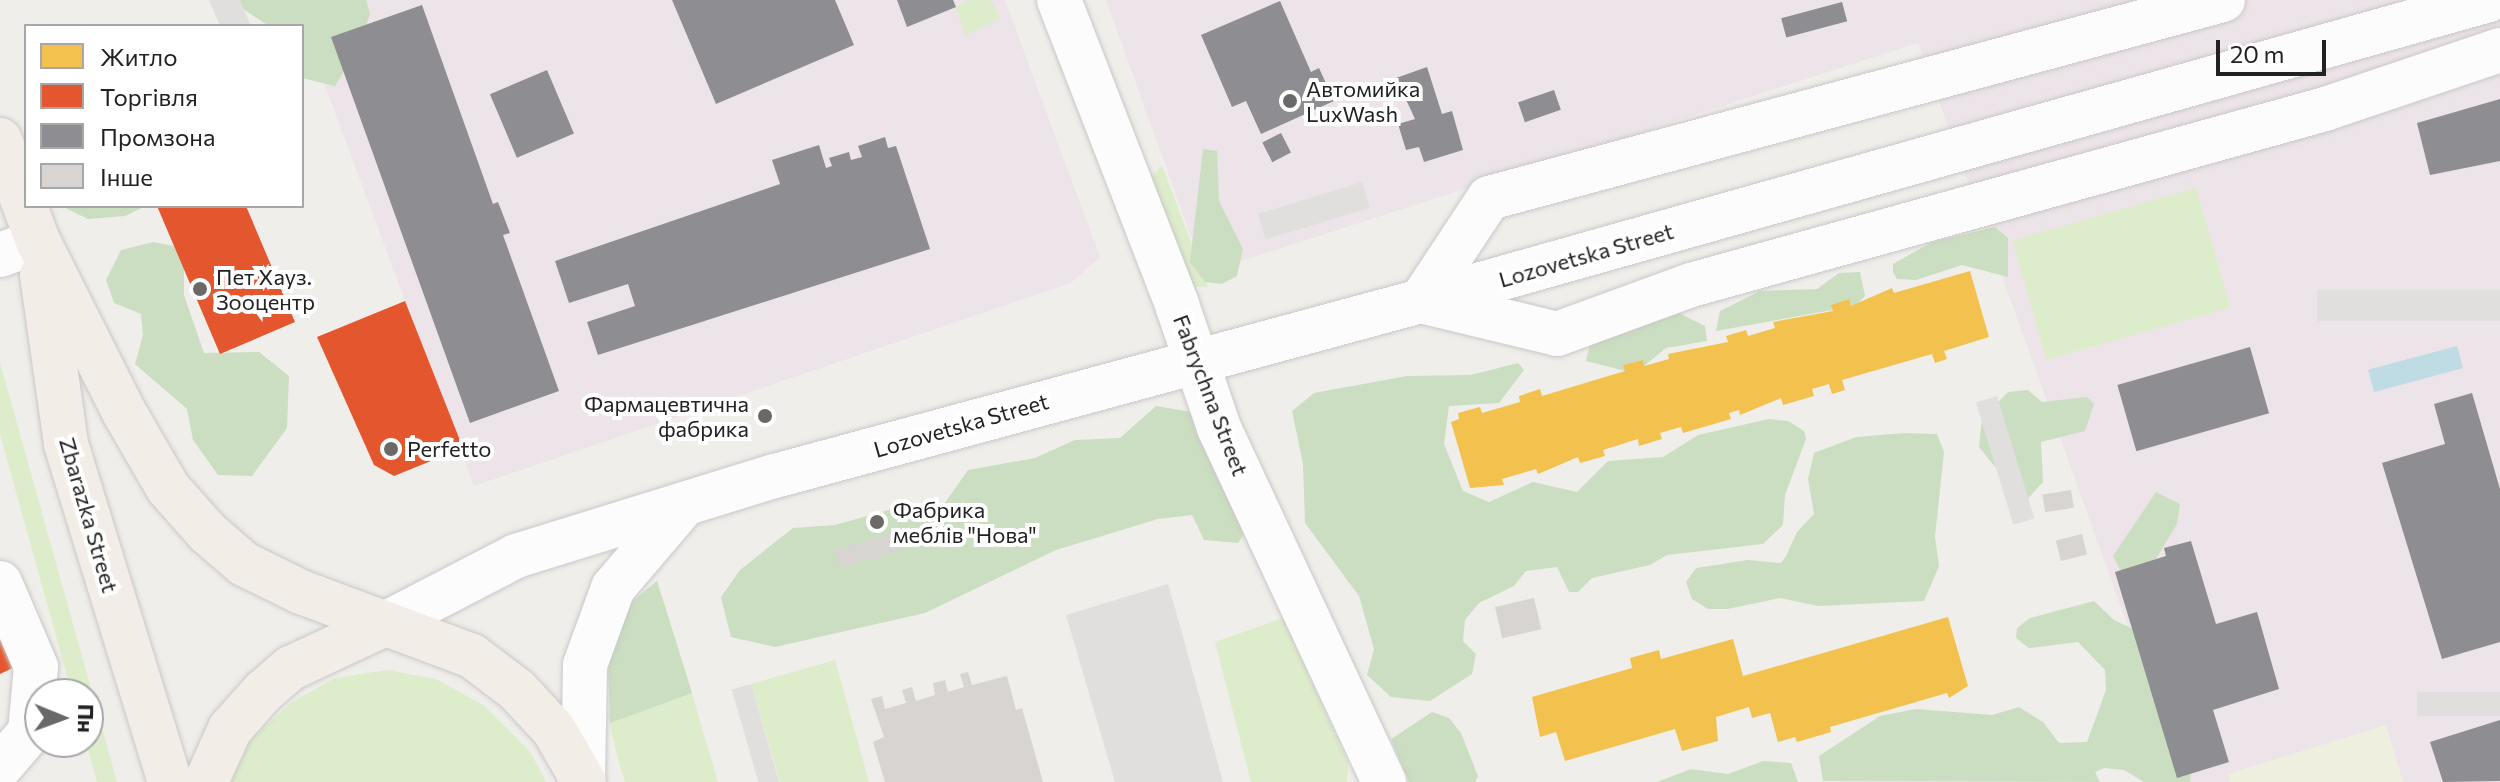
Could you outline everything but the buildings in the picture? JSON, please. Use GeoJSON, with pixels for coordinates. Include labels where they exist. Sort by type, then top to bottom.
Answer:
{"type":"FeatureCollection","features":[{"type":"Feature","properties":{"kind":"main road","name":"Zbarazka Street"},"geometry":{"type":"LineString","coordinates":[[0,140],[19,248],[66,444],[170,782]]}},
{"type":"Feature","properties":{"kind":"main road","name":"Zbarazka Street"},"geometry":{"type":"LineString","coordinates":[[19,248],[155,466],[207,532],[244,564],[381,626],[472,656],[517,690],[554,730],[584,781]]}},
{"type":"Feature","properties":{"kind":"main road"},"geometry":{"type":"LineString","coordinates":[[206,782],[230,729],[263,692],[291,668],[381,626]]}},
{"type":"Feature","properties":{"kind":"street","name":"Fabrychna Street"},"geometry":{"type":"LineString","coordinates":[[1059,0],[1219,428],[1384,782]]}},
{"type":"Feature","properties":{"kind":"street"},"geometry":{"type":"LineString","coordinates":[[2223,0],[1489,198],[1421,301],[1557,334],[1691,285],[2325,109],[2500,50]]}},
{"type":"Feature","properties":{"kind":"street","name":"Lozovetska Street"},"geometry":{"type":"LineString","coordinates":[[381,626],[454,584],[516,556],[775,476],[1421,301],[2489,0]]}},
{"type":"Feature","properties":{"kind":"street"},"geometry":{"type":"LineString","coordinates":[[584,781],[585,665],[613,588],[682,507]]}},
{"type":"Feature","properties":{"kind":"street"},"geometry":{"type":"LineString","coordinates":[[0,583],[36,667],[30,732],[0,767]]}},
{"type":"Feature","properties":{"kind":"shaded area"},"geometry":{"type":"Polygon","coordinates":[[[209,0],[240,0],[250,24],[219,24],[209,0]]]}},
{"type":"Feature","properties":{"kind":"shaded area"},"geometry":{"type":"Polygon","coordinates":[[[293,0],[1005,0],[1100,257],[1071,283],[474,486],[293,0]]]}},
{"type":"Feature","properties":{"kind":"shaded area"},"geometry":{"type":"Polygon","coordinates":[[[1106,0],[2500,0],[2500,782],[2184,782],[1918,43],[1204,273],[1106,0]]]}},
{"type":"Feature","properties":{"kind":"shaded area"},"geometry":{"type":"Polygon","coordinates":[[[1362,182],[1370,208],[1266,240],[1258,214],[1362,182]]]}},
{"type":"Feature","properties":{"kind":"shaded area"},"geometry":{"type":"Polygon","coordinates":[[[2317,290],[2500,290],[2500,321],[2317,321],[2317,290]]]}},
{"type":"Feature","properties":{"kind":"shaded area"},"geometry":{"type":"Polygon","coordinates":[[[1997,396],[2034,518],[2013,525],[1976,402],[1997,396]]]}},
{"type":"Feature","properties":{"kind":"shaded area"},"geometry":{"type":"Polygon","coordinates":[[[1168,584],[1223,782],[1115,782],[1066,615],[1168,584]]]}},
{"type":"Feature","properties":{"kind":"shaded area"},"geometry":{"type":"Polygon","coordinates":[[[751,684],[779,782],[758,782],[732,690],[751,684]]]}},
{"type":"Feature","properties":{"kind":"shaded area"},"geometry":{"type":"Polygon","coordinates":[[[2417,692],[2500,692],[2500,716],[2417,716],[2417,692]]]}},
{"type":"Feature","properties":{"kind":"green space"},"geometry":{"type":"Polygon","coordinates":[[[229,0],[366,0],[370,14],[360,44],[335,86],[304,78],[304,24],[266,24],[229,0]]]}},
{"type":"Feature","properties":{"kind":"green space"},"geometry":{"type":"Polygon","coordinates":[[[968,0],[991,0],[1000,19],[965,35],[956,7],[968,0]]]}},
{"type":"Feature","properties":{"kind":"green space"},"geometry":{"type":"Polygon","coordinates":[[[1203,149],[1217,151],[1219,201],[1243,249],[1237,276],[1222,284],[1205,282],[1190,262],[1203,149]]]}},
{"type":"Feature","properties":{"kind":"green space"},"geometry":{"type":"Polygon","coordinates":[[[1162,165],[1208,287],[1187,287],[1152,194],[1152,177],[1162,165]]]}},
{"type":"Feature","properties":{"kind":"green space"},"geometry":{"type":"Polygon","coordinates":[[[2196,188],[2230,307],[2047,360],[2012,241],[2196,188]]]}},
{"type":"Feature","properties":{"kind":"green space"},"geometry":{"type":"Polygon","coordinates":[[[65,208],[142,208],[125,216],[88,219],[65,208]]]}},
{"type":"Feature","properties":{"kind":"green space"},"geometry":{"type":"Polygon","coordinates":[[[1995,227],[2008,238],[2008,277],[1962,265],[1916,280],[1897,279],[1893,272],[1893,264],[1932,242],[1995,227]]]}},
{"type":"Feature","properties":{"kind":"green space"},"geometry":{"type":"Polygon","coordinates":[[[153,242],[184,248],[184,295],[204,353],[259,352],[289,376],[287,428],[252,476],[218,475],[193,440],[187,409],[135,364],[143,335],[141,314],[114,303],[106,280],[121,250],[153,242]]]}},
{"type":"Feature","properties":{"kind":"green space"},"geometry":{"type":"Polygon","coordinates":[[[1860,272],[1865,296],[1855,306],[1716,331],[1720,311],[1760,291],[1817,289],[1839,273],[1860,272]]]}},
{"type":"Feature","properties":{"kind":"green space"},"geometry":{"type":"Polygon","coordinates":[[[1677,312],[1705,326],[1707,341],[1666,348],[1644,366],[1625,371],[1586,361],[1592,335],[1677,312]]]}},
{"type":"Feature","properties":{"kind":"green space"},"geometry":{"type":"Polygon","coordinates":[[[0,362],[88,678],[68,678],[0,434],[0,362]]]}},
{"type":"Feature","properties":{"kind":"green space"},"geometry":{"type":"Polygon","coordinates":[[[1518,363],[1524,370],[1499,403],[1449,406],[1444,444],[1463,491],[1489,502],[1533,482],[1577,492],[1608,461],[1663,457],[1698,435],[1769,419],[1788,421],[1804,431],[1806,439],[1785,495],[1783,525],[1763,544],[1667,555],[1650,565],[1592,578],[1578,592],[1569,592],[1557,567],[1526,571],[1514,586],[1479,603],[1465,620],[1463,641],[1476,654],[1472,674],[1430,701],[1391,697],[1367,675],[1374,649],[1359,596],[1305,523],[1303,464],[1292,411],[1314,393],[1407,376],[1471,375],[1518,363]]]}},
{"type":"Feature","properties":{"kind":"green space"},"geometry":{"type":"Polygon","coordinates":[[[2028,390],[2042,402],[2087,397],[2094,404],[2085,431],[2041,442],[2043,482],[2024,503],[1979,447],[1982,419],[2008,392],[2028,390]]]}},
{"type":"Feature","properties":{"kind":"green space"},"geometry":{"type":"Polygon","coordinates":[[[1156,406],[1197,413],[1256,516],[1238,543],[1204,540],[1192,515],[1158,519],[1056,550],[925,613],[775,647],[731,637],[721,597],[740,570],[793,528],[835,525],[899,507],[942,507],[968,470],[1035,458],[1075,440],[1120,438],[1156,406]]]}},
{"type":"Feature","properties":{"kind":"green space"},"geometry":{"type":"Polygon","coordinates":[[[1937,434],[1944,452],[1935,537],[1939,566],[1924,601],[1818,606],[1780,598],[1728,609],[1708,609],[1692,599],[1686,582],[1696,568],[1748,560],[1781,563],[1797,532],[1814,514],[1808,479],[1814,453],[1856,437],[1937,434]]]}},
{"type":"Feature","properties":{"kind":"green space"},"geometry":{"type":"Polygon","coordinates":[[[2156,492],[2180,504],[2177,524],[2151,567],[2124,577],[2113,556],[2156,492]]]}},
{"type":"Feature","properties":{"kind":"green space"},"geometry":{"type":"Polygon","coordinates":[[[657,581],[718,782],[625,782],[618,760],[608,715],[657,581]]]}},
{"type":"Feature","properties":{"kind":"green space"},"geometry":{"type":"Polygon","coordinates":[[[657,581],[692,693],[610,723],[608,657],[618,613],[657,581]]]}},
{"type":"Feature","properties":{"kind":"green space"},"geometry":{"type":"Polygon","coordinates":[[[2094,601],[2114,620],[2148,636],[2192,764],[2190,782],[2144,782],[2124,770],[2104,768],[2095,772],[2100,782],[1823,781],[1819,756],[1880,716],[1916,709],[1992,715],[2019,707],[2043,722],[2059,743],[2087,742],[2106,690],[2105,670],[2078,642],[2029,648],[2016,638],[2017,628],[2030,618],[2094,601]]]}},
{"type":"Feature","properties":{"kind":"green space"},"geometry":{"type":"Polygon","coordinates":[[[1283,618],[1348,762],[1347,782],[1251,782],[1215,642],[1283,618]]]}},
{"type":"Feature","properties":{"kind":"green space"},"geometry":{"type":"Polygon","coordinates":[[[835,660],[869,782],[780,782],[751,684],[835,660]]]}},
{"type":"Feature","properties":{"kind":"green space"},"geometry":{"type":"Polygon","coordinates":[[[387,670],[436,679],[485,706],[531,753],[546,782],[228,782],[249,741],[292,702],[335,678],[387,670]]]}},
{"type":"Feature","properties":{"kind":"green space"},"geometry":{"type":"Polygon","coordinates":[[[1432,712],[1449,718],[1461,733],[1478,776],[1475,782],[1409,782],[1391,739],[1432,712]]]}},
{"type":"Feature","properties":{"kind":"green space"},"geometry":{"type":"Polygon","coordinates":[[[2386,725],[2403,782],[2230,782],[2228,774],[2386,725]]]}},
{"type":"Feature","properties":{"kind":"green space"},"geometry":{"type":"Polygon","coordinates":[[[104,735],[117,782],[97,782],[90,758],[104,758],[104,735]]]}},
{"type":"Feature","properties":{"kind":"green space"},"geometry":{"type":"Polygon","coordinates":[[[1763,761],[1791,763],[1798,782],[1657,782],[1691,769],[1728,774],[1763,761]]]}},
{"type":"Feature","properties":{"kind":"water"},"geometry":{"type":"Polygon","coordinates":[[[2457,346],[2463,368],[2374,392],[2368,370],[2457,346]]]}},
{"type":"Feature","properties":{"kind":"place","name":"Автомийка LuxWash"},"geometry":{"type":"Point","coordinates":[1290,101]}},
{"type":"Feature","properties":{"kind":"place","name":"Пет Хауз. Зооцентр"},"geometry":{"type":"Point","coordinates":[200,289]}},
{"type":"Feature","properties":{"kind":"place","name":"Фармацевтична фабрика"},"geometry":{"type":"Point","coordinates":[765,416]}},
{"type":"Feature","properties":{"kind":"place","name":"Perfetto"},"geometry":{"type":"Point","coordinates":[391,449]}},
{"type":"Feature","properties":{"kind":"place","name":"Фабрика меблів \"Нова\""},"geometry":{"type":"Point","coordinates":[877,522]}}]}
